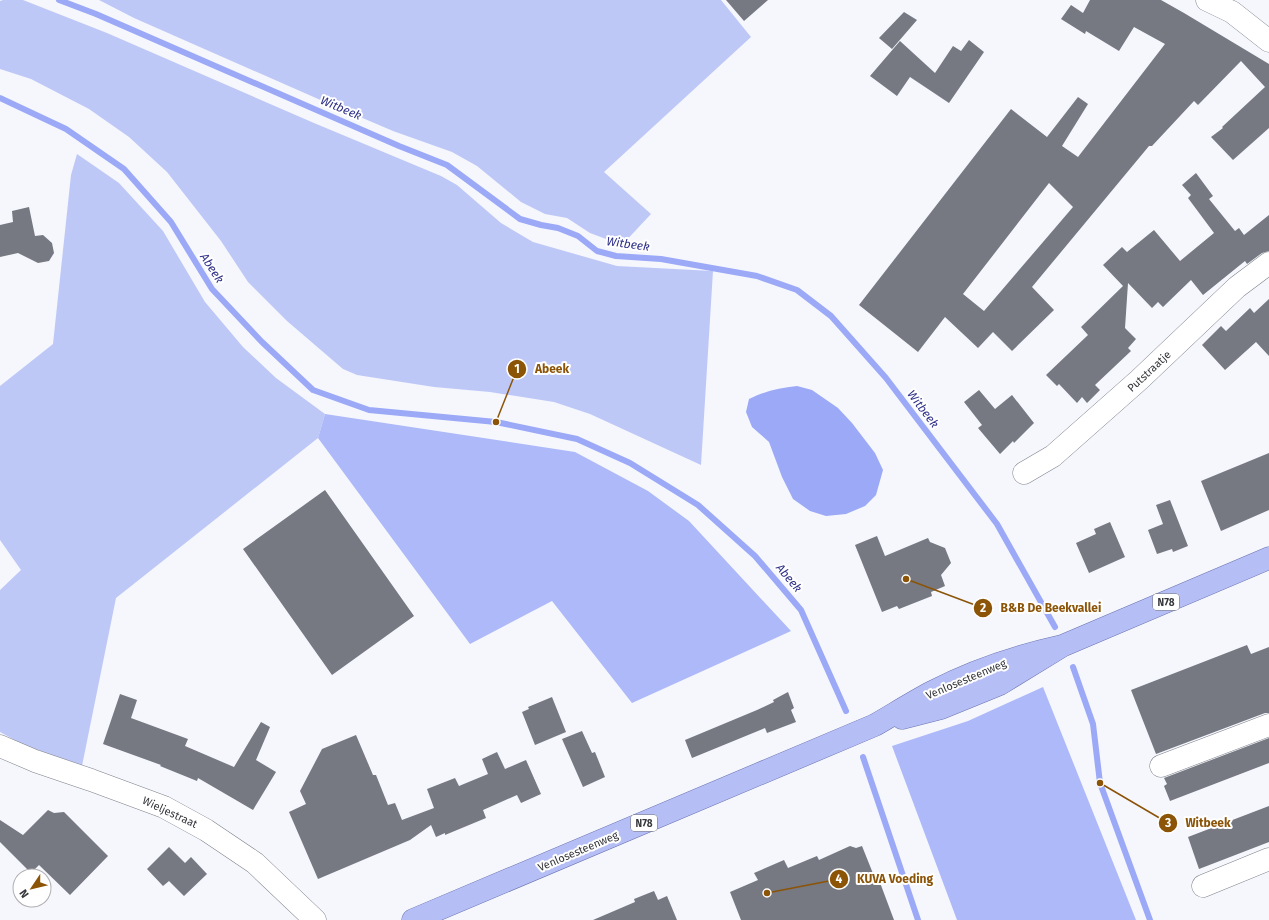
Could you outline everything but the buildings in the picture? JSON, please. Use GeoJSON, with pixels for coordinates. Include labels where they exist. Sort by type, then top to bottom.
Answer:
{"type":"FeatureCollection","features":[{"type":"Feature","properties":{"kind":"main road","name":"Venlosesteenweg"},"geometry":{"type":"LineString","coordinates":[[413,920],[875,725],[932,692],[990,666],[1062,646],[1269,558]]}},
{"type":"Feature","properties":{"kind":"street"},"geometry":{"type":"LineString","coordinates":[[1207,0],[1232,12],[1269,41]]}},
{"type":"Feature","properties":{"kind":"street","name":"Putstraatje"},"geometry":{"type":"LineString","coordinates":[[1024,472],[1053,456],[1139,380],[1238,287],[1269,263]]}},
{"type":"Feature","properties":{"kind":"street"},"geometry":{"type":"LineString","coordinates":[[1161,766],[1269,725]]}},
{"type":"Feature","properties":{"kind":"street","name":"Wieljestraat"},"geometry":{"type":"LineString","coordinates":[[0,746],[35,761],[164,807],[206,830],[255,863],[315,920]]}},
{"type":"Feature","properties":{"kind":"street"},"geometry":{"type":"LineString","coordinates":[[1203,886],[1269,859]]}},
{"type":"Feature","properties":{"kind":"shaded area"},"geometry":{"type":"Polygon","coordinates":[[[23,0],[107,33],[314,123],[441,176],[457,185],[501,223],[533,242],[617,266],[713,271],[701,465],[590,414],[554,402],[490,392],[434,387],[357,375],[343,369],[287,321],[248,282],[221,241],[167,172],[129,137],[89,109],[31,79],[0,69],[0,1],[23,0]]]}},
{"type":"Feature","properties":{"kind":"shaded area"},"geometry":{"type":"Polygon","coordinates":[[[99,0],[721,0],[751,37],[604,172],[651,214],[622,245],[590,233],[567,218],[545,214],[521,202],[477,166],[452,152],[393,131],[325,102],[134,18],[99,0]]]}},
{"type":"Feature","properties":{"kind":"shaded area"},"geometry":{"type":"Polygon","coordinates":[[[77,154],[119,183],[163,231],[205,302],[243,347],[276,378],[325,414],[318,438],[116,598],[82,766],[24,745],[0,732],[0,590],[21,570],[0,540],[0,386],[53,344],[71,175],[77,154]]]}},
{"type":"Feature","properties":{"kind":"shaded area"},"geometry":{"type":"Polygon","coordinates":[[[797,386],[812,390],[838,408],[852,423],[875,453],[883,470],[876,495],[865,506],[846,514],[826,516],[810,511],[793,499],[782,477],[769,442],[752,427],[746,412],[749,399],[772,390],[797,386]]]}},
{"type":"Feature","properties":{"kind":"shaded area"},"geometry":{"type":"Polygon","coordinates":[[[325,414],[575,452],[648,491],[689,521],[791,631],[632,703],[552,601],[470,644],[318,438],[325,414]]]}},
{"type":"Feature","properties":{"kind":"shaded area"},"geometry":{"type":"Polygon","coordinates":[[[1043,687],[1136,920],[957,920],[892,746],[968,721],[1043,687]]]}},
{"type":"Feature","properties":{"kind":"waterway","name":"Witbeek"},"geometry":{"type":"LineString","coordinates":[[59,0],[96,14],[399,146],[447,165],[520,219],[558,228],[578,236],[597,251],[616,256],[661,259],[757,276],[797,290],[831,316],[886,378],[997,524],[1055,627]]}},
{"type":"Feature","properties":{"kind":"waterway","name":"Abeek"},"geometry":{"type":"LineString","coordinates":[[0,98],[66,129],[124,169],[171,222],[212,289],[262,342],[313,390],[369,410],[496,422],[577,439],[630,463],[698,505],[755,556],[801,610],[846,711]]}},
{"type":"Feature","properties":{"kind":"waterway","name":"Witbeek"},"geometry":{"type":"LineString","coordinates":[[1073,667],[1093,724],[1100,783],[1150,920]]}},
{"type":"Feature","properties":{"kind":"waterway","name":"Abeek"},"geometry":{"type":"LineString","coordinates":[[863,757],[918,920]]}},
{"type":"Feature","properties":{"kind":"place","name":"Abeek"},"geometry":{"type":"Point","coordinates":[496,422]}},
{"type":"Feature","properties":{"kind":"place","name":"B&B De Beekvallei"},"geometry":{"type":"Point","coordinates":[906,579]}},
{"type":"Feature","properties":{"kind":"place","name":"Witbeek"},"geometry":{"type":"Point","coordinates":[1100,783]}},
{"type":"Feature","properties":{"kind":"place","name":"KUVA Voeding"},"geometry":{"type":"Point","coordinates":[767,893]}}]}
